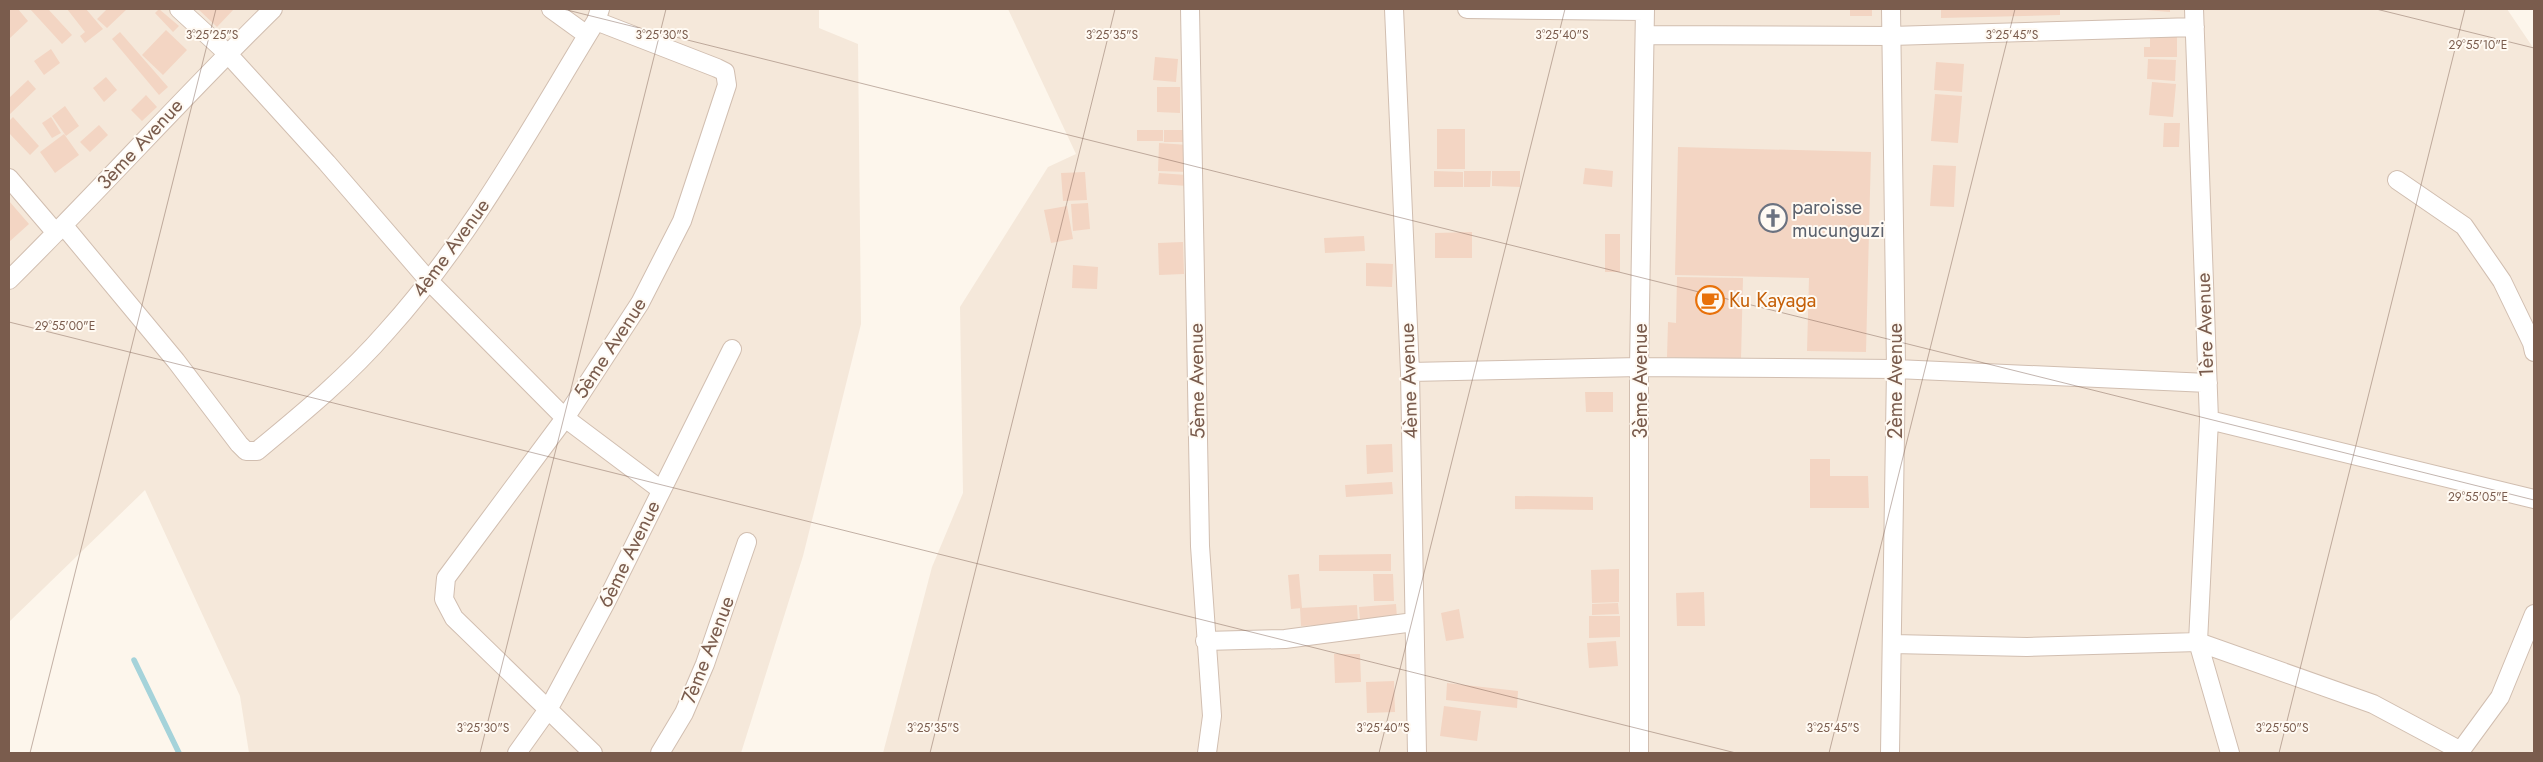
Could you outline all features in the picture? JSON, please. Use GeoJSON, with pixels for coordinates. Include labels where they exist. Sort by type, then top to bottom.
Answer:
{"type":"FeatureCollection","features":[{"type":"Feature","properties":{"kind":"street"},"geometry":{"type":"LineString","coordinates":[[179,9],[227,53],[327,162],[429,281],[565,418],[661,490]]}},
{"type":"Feature","properties":{"kind":"street","name":"3ème Avenue"},"geometry":{"type":"LineString","coordinates":[[9,280],[60,230],[227,53],[273,9]]}},
{"type":"Feature","properties":{"kind":"street"},"geometry":{"type":"LineString","coordinates":[[551,9],[594,21]]}},
{"type":"Feature","properties":{"kind":"street","name":"5ème Avenue"},"geometry":{"type":"LineString","coordinates":[[1190,9],[1200,536],[1205,641],[1212,716],[1207,753]]}},
{"type":"Feature","properties":{"kind":"street","name":"4ème Avenue"},"geometry":{"type":"LineString","coordinates":[[1394,9],[1410,372],[1417,753]]}},
{"type":"Feature","properties":{"kind":"street"},"geometry":{"type":"LineString","coordinates":[[1467,9],[1645,10]]}},
{"type":"Feature","properties":{"kind":"street","name":"2ème Avenue"},"geometry":{"type":"LineString","coordinates":[[1890,753],[1896,369],[1891,9]]}},
{"type":"Feature","properties":{"kind":"street","name":"1ère Avenue"},"geometry":{"type":"LineString","coordinates":[[2194,9],[2209,420],[2198,642],[2230,753]]}},
{"type":"Feature","properties":{"kind":"street","name":"3ème Avenue"},"geometry":{"type":"LineString","coordinates":[[1639,753],[1639,367],[1645,10]]}},
{"type":"Feature","properties":{"kind":"street","name":"5ème Avenue"},"geometry":{"type":"LineString","coordinates":[[549,708],[454,618],[444,599],[446,578],[565,418],[640,303],[682,221],[728,85],[724,72],[594,21]]}},
{"type":"Feature","properties":{"kind":"street","name":"4ème Avenue"},"geometry":{"type":"LineString","coordinates":[[60,230],[176,361],[239,444],[246,451],[257,451],[326,394],[387,331],[429,281],[488,198],[594,21]]}},
{"type":"Feature","properties":{"kind":"street"},"geometry":{"type":"LineString","coordinates":[[1645,35],[1891,36],[2195,27]]}},
{"type":"Feature","properties":{"kind":"street"},"geometry":{"type":"LineString","coordinates":[[9,178],[60,230]]}},
{"type":"Feature","properties":{"kind":"street"},"geometry":{"type":"LineString","coordinates":[[2397,180],[2464,226],[2502,281],[2532,343],[2534,352]]}},
{"type":"Feature","properties":{"kind":"street","name":"6ème Avenue"},"geometry":{"type":"LineString","coordinates":[[516,753],[549,708],[606,602],[732,349]]}},
{"type":"Feature","properties":{"kind":"street"},"geometry":{"type":"LineString","coordinates":[[1410,372],[1639,367],[1896,369],[2208,383]]}},
{"type":"Feature","properties":{"kind":"street"},"geometry":{"type":"LineString","coordinates":[[2209,420],[2534,499]]}},
{"type":"Feature","properties":{"kind":"street","name":"7ème Avenue"},"geometry":{"type":"LineString","coordinates":[[660,753],[684,713],[705,664],[746,542]]}},
{"type":"Feature","properties":{"kind":"street"},"geometry":{"type":"LineString","coordinates":[[1893,644],[2027,647],[2198,642],[2373,704],[2460,752],[2500,697],[2534,614]]}},
{"type":"Feature","properties":{"kind":"street"},"geometry":{"type":"LineString","coordinates":[[1205,641],[1285,639],[1414,622]]}},
{"type":"Feature","properties":{"kind":"street"},"geometry":{"type":"LineString","coordinates":[[549,708],[593,753]]}},
{"type":"Feature","properties":{"kind":"shaded area"},"geometry":{"type":"Polygon","coordinates":[[[9,9],[819,9],[819,28],[858,44],[861,324],[803,556],[741,753],[249,753],[240,696],[145,490],[9,622],[9,9]]]}},
{"type":"Feature","properties":{"kind":"shaded area"},"geometry":{"type":"Polygon","coordinates":[[[1008,9],[2507,9],[2534,49],[2534,753],[883,753],[932,567],[963,493],[960,307],[1048,167],[1076,154],[1008,9]]]}},
{"type":"Feature","properties":{"kind":"building"},"geometry":{"type":"Polygon","coordinates":[[[9,9],[18,9],[28,21],[9,39],[9,9]]]}},
{"type":"Feature","properties":{"kind":"building"},"geometry":{"type":"Polygon","coordinates":[[[30,9],[48,9],[72,35],[62,44],[30,9]]]}},
{"type":"Feature","properties":{"kind":"building"},"geometry":{"type":"Polygon","coordinates":[[[67,9],[86,9],[103,29],[85,43],[80,36],[85,32],[67,9]]]}},
{"type":"Feature","properties":{"kind":"building"},"geometry":{"type":"Polygon","coordinates":[[[107,9],[127,9],[107,28],[97,19],[107,9]]]}},
{"type":"Feature","properties":{"kind":"building"},"geometry":{"type":"Polygon","coordinates":[[[159,9],[179,26],[173,32],[155,13],[159,9]]]}},
{"type":"Feature","properties":{"kind":"building"},"geometry":{"type":"Polygon","coordinates":[[[198,9],[234,9],[217,27],[198,9]]]}},
{"type":"Feature","properties":{"kind":"building"},"geometry":{"type":"Polygon","coordinates":[[[1850,9],[1872,9],[1872,16],[1850,16],[1850,9]]]}},
{"type":"Feature","properties":{"kind":"building"},"geometry":{"type":"Polygon","coordinates":[[[1941,9],[2060,9],[2060,15],[1941,18],[1941,9]]]}},
{"type":"Feature","properties":{"kind":"building"},"geometry":{"type":"Polygon","coordinates":[[[2170,9],[2170,12],[2146,10],[2170,9]]]}},
{"type":"Feature","properties":{"kind":"building"},"geometry":{"type":"Polygon","coordinates":[[[166,30],[187,50],[163,75],[142,55],[166,30]]]}},
{"type":"Feature","properties":{"kind":"building"},"geometry":{"type":"Polygon","coordinates":[[[120,32],[168,87],[159,95],[112,39],[120,32]]]}},
{"type":"Feature","properties":{"kind":"building"},"geometry":{"type":"Polygon","coordinates":[[[2150,35],[2177,36],[2177,57],[2144,57],[2144,47],[2150,47],[2150,35]]]}},
{"type":"Feature","properties":{"kind":"building"},"geometry":{"type":"Polygon","coordinates":[[[51,49],[60,63],[44,75],[34,61],[51,49]]]}},
{"type":"Feature","properties":{"kind":"building"},"geometry":{"type":"Polygon","coordinates":[[[1155,57],[1178,59],[1176,82],[1153,80],[1155,57]]]}},
{"type":"Feature","properties":{"kind":"building"},"geometry":{"type":"Polygon","coordinates":[[[2148,59],[2176,60],[2175,81],[2147,79],[2148,59]]]}},
{"type":"Feature","properties":{"kind":"building"},"geometry":{"type":"Polygon","coordinates":[[[1936,62],[1964,64],[1962,92],[1934,90],[1936,62]]]}},
{"type":"Feature","properties":{"kind":"building"},"geometry":{"type":"Polygon","coordinates":[[[106,77],[117,90],[104,102],[93,88],[106,77]]]}},
{"type":"Feature","properties":{"kind":"building"},"geometry":{"type":"Polygon","coordinates":[[[28,80],[36,89],[9,115],[9,98],[28,80]]]}},
{"type":"Feature","properties":{"kind":"building"},"geometry":{"type":"Polygon","coordinates":[[[2152,82],[2176,84],[2173,117],[2149,115],[2152,82]]]}},
{"type":"Feature","properties":{"kind":"building"},"geometry":{"type":"Polygon","coordinates":[[[1157,87],[1180,87],[1180,113],[1157,112],[1157,87]]]}},
{"type":"Feature","properties":{"kind":"building"},"geometry":{"type":"Polygon","coordinates":[[[1935,94],[1962,96],[1958,143],[1931,141],[1935,94]]]}},
{"type":"Feature","properties":{"kind":"building"},"geometry":{"type":"Polygon","coordinates":[[[146,95],[157,107],[142,121],[131,110],[146,95]]]}},
{"type":"Feature","properties":{"kind":"building"},"geometry":{"type":"Polygon","coordinates":[[[65,106],[79,126],[66,136],[52,116],[65,106]]]}},
{"type":"Feature","properties":{"kind":"building"},"geometry":{"type":"Polygon","coordinates":[[[13,117],[39,146],[30,155],[9,133],[9,121],[13,117]]]}},
{"type":"Feature","properties":{"kind":"building"},"geometry":{"type":"Polygon","coordinates":[[[51,117],[61,133],[52,138],[42,123],[51,117]]]}},
{"type":"Feature","properties":{"kind":"building"},"geometry":{"type":"Polygon","coordinates":[[[2164,123],[2180,123],[2179,147],[2163,147],[2164,123]]]}},
{"type":"Feature","properties":{"kind":"building"},"geometry":{"type":"Polygon","coordinates":[[[99,125],[108,135],[90,152],[80,142],[99,125]]]}},
{"type":"Feature","properties":{"kind":"building"},"geometry":{"type":"Polygon","coordinates":[[[1437,129],[1465,129],[1465,169],[1437,169],[1437,129]]]}},
{"type":"Feature","properties":{"kind":"building"},"geometry":{"type":"Polygon","coordinates":[[[1137,130],[1163,130],[1163,141],[1137,141],[1137,130]]]}},
{"type":"Feature","properties":{"kind":"building"},"geometry":{"type":"Polygon","coordinates":[[[1164,130],[1190,130],[1190,142],[1164,142],[1164,130]]]}},
{"type":"Feature","properties":{"kind":"building"},"geometry":{"type":"Polygon","coordinates":[[[64,134],[79,155],[55,173],[40,152],[64,134]]]}},
{"type":"Feature","properties":{"kind":"building"},"geometry":{"type":"Polygon","coordinates":[[[1159,143],[1188,145],[1187,172],[1158,171],[1159,143]]]}},
{"type":"Feature","properties":{"kind":"building","name":"paroisse mucunguzi"},"geometry":{"type":"Polygon","coordinates":[[[1678,147],[1871,152],[1866,352],[1807,351],[1809,278],[1675,275],[1678,147]]]}},
{"type":"Feature","properties":{"kind":"building"},"geometry":{"type":"Polygon","coordinates":[[[1933,165],[1956,166],[1954,207],[1930,206],[1933,165]]]}},
{"type":"Feature","properties":{"kind":"building"},"geometry":{"type":"Polygon","coordinates":[[[1585,168],[1613,171],[1612,187],[1583,184],[1585,168]]]}},
{"type":"Feature","properties":{"kind":"building"},"geometry":{"type":"Polygon","coordinates":[[[1434,171],[1463,172],[1463,187],[1434,187],[1434,171]]]}},
{"type":"Feature","properties":{"kind":"building"},"geometry":{"type":"Polygon","coordinates":[[[1464,171],[1491,171],[1490,187],[1464,187],[1464,171]]]}},
{"type":"Feature","properties":{"kind":"building"},"geometry":{"type":"Polygon","coordinates":[[[1492,171],[1520,171],[1520,187],[1492,186],[1492,171]]]}},
{"type":"Feature","properties":{"kind":"building"},"geometry":{"type":"Polygon","coordinates":[[[1085,172],[1087,200],[1063,201],[1061,173],[1085,172]]]}},
{"type":"Feature","properties":{"kind":"building"},"geometry":{"type":"Polygon","coordinates":[[[1159,173],[1187,175],[1187,186],[1158,184],[1159,173]]]}},
{"type":"Feature","properties":{"kind":"building"},"geometry":{"type":"Polygon","coordinates":[[[9,201],[29,224],[9,242],[9,201]]]}},
{"type":"Feature","properties":{"kind":"building"},"geometry":{"type":"Polygon","coordinates":[[[1088,203],[1090,229],[1073,231],[1071,204],[1088,203]]]}},
{"type":"Feature","properties":{"kind":"building"},"geometry":{"type":"Polygon","coordinates":[[[1067,206],[1073,239],[1051,243],[1044,210],[1067,206]]]}},
{"type":"Feature","properties":{"kind":"building"},"geometry":{"type":"Polygon","coordinates":[[[1472,232],[1472,258],[1435,258],[1435,233],[1472,232]]]}},
{"type":"Feature","properties":{"kind":"building"},"geometry":{"type":"Polygon","coordinates":[[[1605,234],[1620,234],[1620,272],[1605,272],[1605,234]]]}},
{"type":"Feature","properties":{"kind":"building"},"geometry":{"type":"Polygon","coordinates":[[[1364,236],[1365,251],[1325,253],[1324,238],[1364,236]]]}},
{"type":"Feature","properties":{"kind":"building"},"geometry":{"type":"Polygon","coordinates":[[[1183,242],[1184,274],[1159,275],[1158,243],[1183,242]]]}},
{"type":"Feature","properties":{"kind":"building"},"geometry":{"type":"Polygon","coordinates":[[[1366,263],[1393,264],[1392,287],[1366,286],[1366,263]]]}},
{"type":"Feature","properties":{"kind":"building"},"geometry":{"type":"Polygon","coordinates":[[[1073,265],[1098,267],[1097,289],[1072,288],[1073,265]]]}},
{"type":"Feature","properties":{"kind":"building","name":"Ku Kayaga"},"geometry":{"type":"Polygon","coordinates":[[[1677,277],[1743,278],[1741,359],[1667,357],[1668,322],[1676,323],[1677,277]]]}},
{"type":"Feature","properties":{"kind":"building"},"geometry":{"type":"Polygon","coordinates":[[[1585,392],[1613,392],[1613,412],[1586,412],[1585,392]]]}},
{"type":"Feature","properties":{"kind":"building"},"geometry":{"type":"Polygon","coordinates":[[[1392,444],[1393,472],[1367,474],[1366,445],[1392,444]]]}},
{"type":"Feature","properties":{"kind":"building"},"geometry":{"type":"Polygon","coordinates":[[[1810,459],[1830,459],[1830,476],[1868,476],[1869,508],[1810,508],[1810,459]]]}},
{"type":"Feature","properties":{"kind":"building"},"geometry":{"type":"Polygon","coordinates":[[[1392,482],[1393,494],[1346,497],[1345,485],[1392,482]]]}},
{"type":"Feature","properties":{"kind":"building"},"geometry":{"type":"Polygon","coordinates":[[[1515,496],[1593,497],[1593,510],[1515,509],[1515,496]]]}},
{"type":"Feature","properties":{"kind":"building"},"geometry":{"type":"Polygon","coordinates":[[[1391,554],[1391,571],[1319,571],[1319,555],[1391,554]]]}},
{"type":"Feature","properties":{"kind":"building"},"geometry":{"type":"Polygon","coordinates":[[[1619,569],[1619,602],[1592,603],[1591,570],[1619,569]]]}},
{"type":"Feature","properties":{"kind":"building"},"geometry":{"type":"Polygon","coordinates":[[[1299,574],[1302,608],[1291,609],[1288,575],[1299,574]]]}},
{"type":"Feature","properties":{"kind":"building"},"geometry":{"type":"Polygon","coordinates":[[[1373,574],[1393,574],[1394,601],[1374,601],[1373,574]]]}},
{"type":"Feature","properties":{"kind":"building"},"geometry":{"type":"Polygon","coordinates":[[[1704,592],[1705,626],[1677,626],[1676,593],[1704,592]]]}},
{"type":"Feature","properties":{"kind":"building"},"geometry":{"type":"Polygon","coordinates":[[[1618,603],[1619,614],[1592,615],[1592,604],[1618,603]]]}},
{"type":"Feature","properties":{"kind":"building"},"geometry":{"type":"Polygon","coordinates":[[[1396,604],[1397,618],[1360,621],[1359,607],[1396,604]]]}},
{"type":"Feature","properties":{"kind":"building"},"geometry":{"type":"Polygon","coordinates":[[[1357,605],[1358,623],[1301,626],[1300,608],[1357,605]]]}},
{"type":"Feature","properties":{"kind":"building"},"geometry":{"type":"Polygon","coordinates":[[[1459,609],[1464,638],[1446,641],[1441,613],[1459,609]]]}},
{"type":"Feature","properties":{"kind":"building"},"geometry":{"type":"Polygon","coordinates":[[[1589,616],[1620,616],[1620,637],[1589,638],[1589,616]]]}},
{"type":"Feature","properties":{"kind":"building"},"geometry":{"type":"Polygon","coordinates":[[[1616,641],[1618,666],[1589,668],[1587,643],[1616,641]]]}},
{"type":"Feature","properties":{"kind":"building"},"geometry":{"type":"Polygon","coordinates":[[[1334,654],[1360,654],[1361,682],[1335,683],[1334,654]]]}},
{"type":"Feature","properties":{"kind":"building"},"geometry":{"type":"Polygon","coordinates":[[[1394,681],[1395,712],[1367,713],[1366,682],[1394,681]]]}},
{"type":"Feature","properties":{"kind":"building"},"geometry":{"type":"Polygon","coordinates":[[[1447,683],[1518,691],[1517,708],[1446,700],[1447,683]]]}},
{"type":"Feature","properties":{"kind":"building"},"geometry":{"type":"Polygon","coordinates":[[[1444,706],[1481,711],[1477,741],[1440,736],[1444,706]]]}},
{"type":"Feature","properties":{"kind":"waterway"},"geometry":{"type":"LineString","coordinates":[[134,660],[179,753]]}},
{"type":"Feature","properties":{"kind":"place","name":"paroisse mucunguzi"},"geometry":{"type":"Point","coordinates":[1773,218]}},
{"type":"Feature","properties":{"kind":"place","name":"Ku Kayaga"},"geometry":{"type":"Point","coordinates":[1710,300]}}]}
